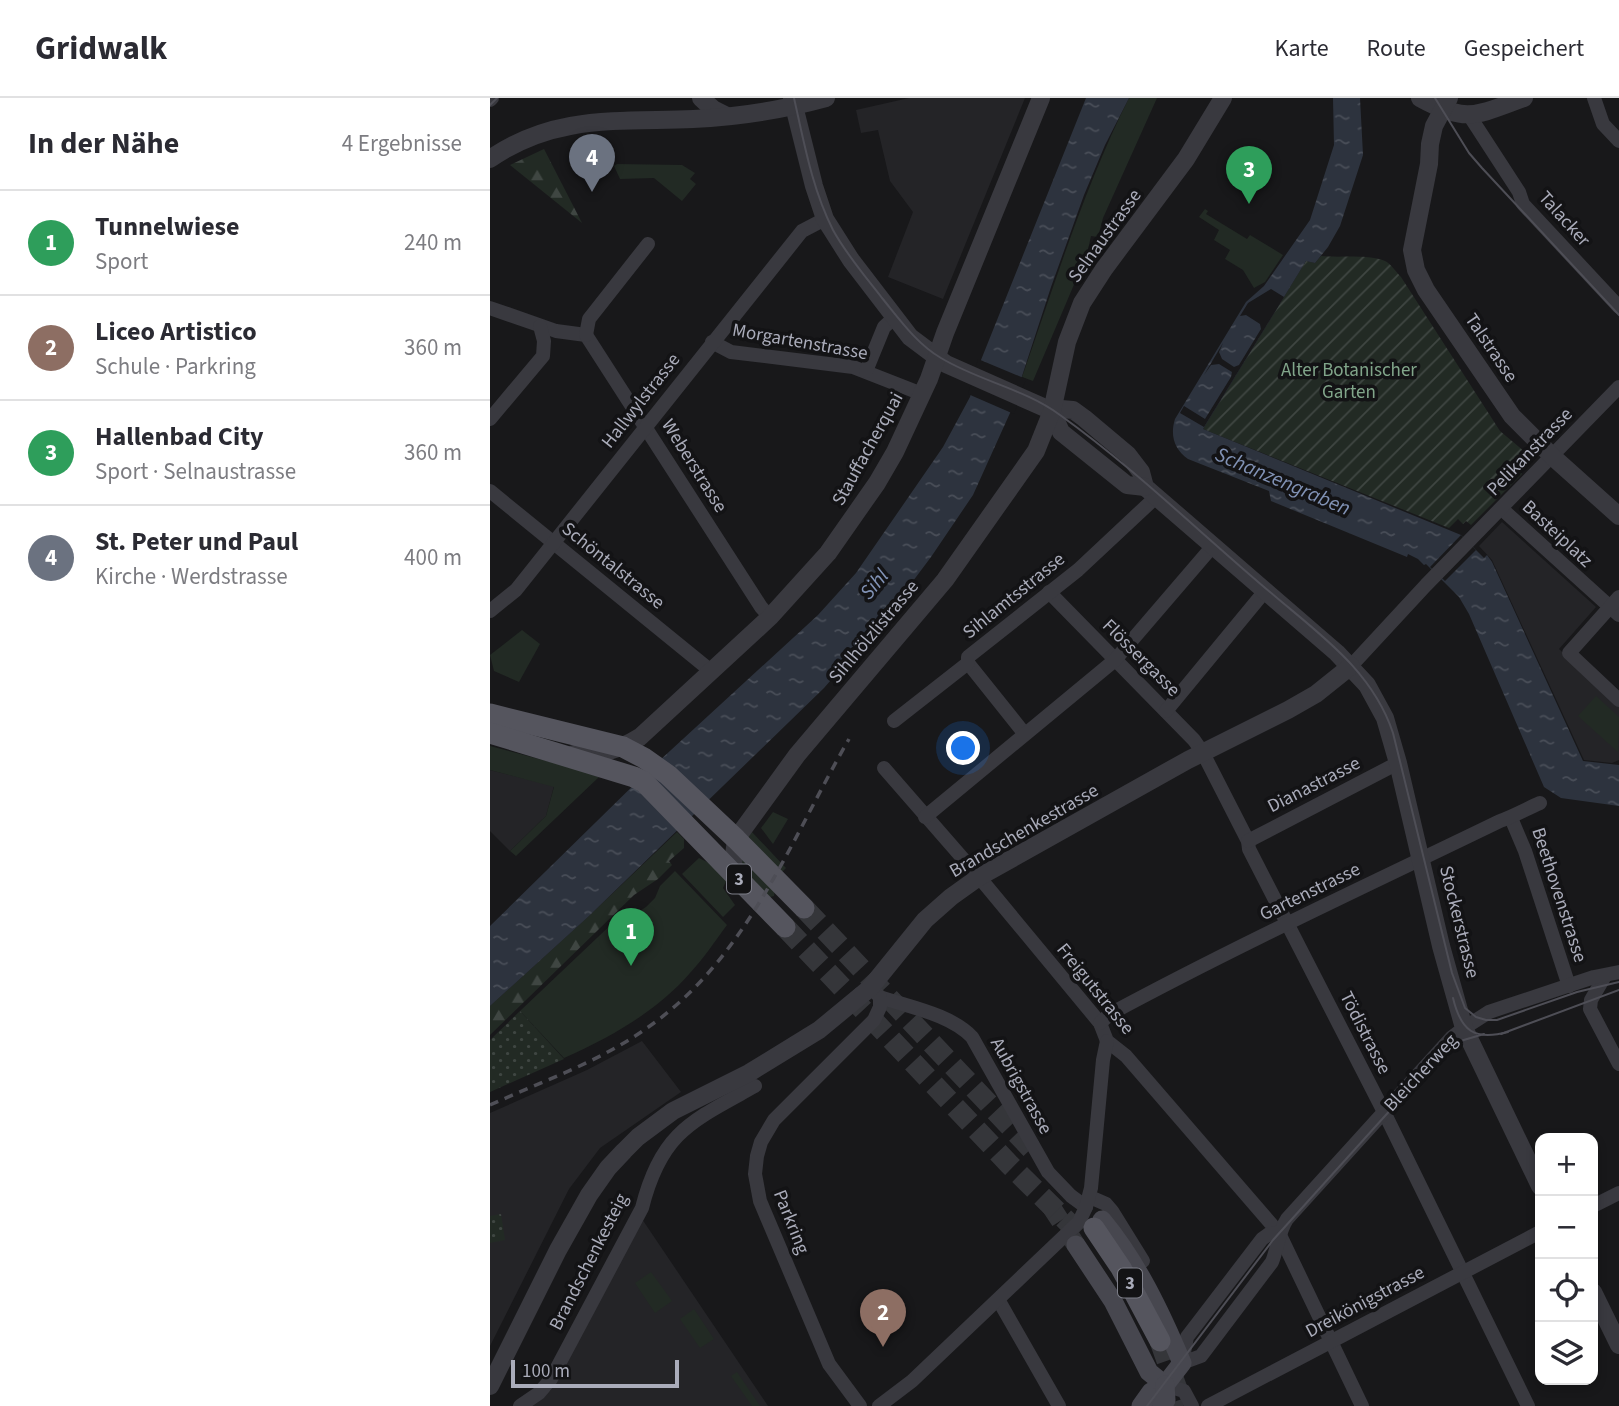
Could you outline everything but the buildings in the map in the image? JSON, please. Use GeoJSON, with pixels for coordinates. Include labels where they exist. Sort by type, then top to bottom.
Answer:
{"type":"FeatureCollection","features":[{"type":"Feature","properties":{"kind":"main road","name":"3"},"geometry":{"type":"LineString","coordinates":[[490,714],[623,747],[653,764],[736,839],[804,908]]}},
{"type":"Feature","properties":{"kind":"main road","name":"3"},"geometry":{"type":"LineString","coordinates":[[490,733],[634,777],[652,788],[785,927]]}},
{"type":"Feature","properties":{"kind":"main road","name":"3"},"geometry":{"type":"LineString","coordinates":[[1089,1233],[1121,1268],[1155,1345]]}},
{"type":"Feature","properties":{"kind":"main road"},"geometry":{"type":"LineString","coordinates":[[1089,1233],[1122,1247],[1158,1310],[1182,1363]]}},
{"type":"Feature","properties":{"kind":"main road"},"geometry":{"type":"LineString","coordinates":[[1089,1233],[1113,1301],[1149,1372],[1165,1385],[1166,1400],[1161,1406]]}},
{"type":"Feature","properties":{"kind":"main road","name":"Bleicherweg"},"geometry":{"type":"LineString","coordinates":[[1141,1406],[1151,1392],[1165,1385],[1182,1363]]}},
{"type":"Feature","properties":{"kind":"street"},"geometry":{"type":"LineString","coordinates":[[701,98],[725,115]]}},
{"type":"Feature","properties":{"kind":"street"},"geometry":{"type":"LineString","coordinates":[[490,159],[515,142],[563,127],[609,121],[752,115],[794,101],[826,98]]}},
{"type":"Feature","properties":{"kind":"street","name":"Stauffacherquai"},"geometry":{"type":"LineString","coordinates":[[623,747],[640,737],[770,617],[828,553],[858,512],[895,452],[922,394],[937,359],[944,333],[1041,98]]}},
{"type":"Feature","properties":{"kind":"street","name":"Selnaustrasse"},"geometry":{"type":"LineString","coordinates":[[1052,411],[1067,342],[1082,303],[1186,159],[1223,98]]}},
{"type":"Feature","properties":{"kind":"street"},"geometry":{"type":"LineString","coordinates":[[1420,98],[1445,104],[1457,115],[1469,115],[1524,98]]}},
{"type":"Feature","properties":{"kind":"street"},"geometry":{"type":"LineString","coordinates":[[1460,98],[1469,115]]}},
{"type":"Feature","properties":{"kind":"street"},"geometry":{"type":"LineString","coordinates":[[1594,98],[1604,124],[1619,141]]}},
{"type":"Feature","properties":{"kind":"street"},"geometry":{"type":"LineString","coordinates":[[794,101],[814,186],[825,219],[845,252],[918,344],[937,359],[961,372],[1052,411],[1073,410],[1084,418],[1128,455],[1151,492],[1351,666]]}},
{"type":"Feature","properties":{"kind":"street","name":"Talstrasse"},"geometry":{"type":"LineString","coordinates":[[1445,104],[1430,144],[1429,164],[1412,250],[1416,270],[1426,290],[1512,416],[1619,516]]}},
{"type":"Feature","properties":{"kind":"street","name":"Talacker"},"geometry":{"type":"LineString","coordinates":[[1469,115],[1520,192],[1523,204],[1619,307]]}},
{"type":"Feature","properties":{"kind":"street","name":"Hallwylstrasse"},"geometry":{"type":"LineString","coordinates":[[490,611],[516,590],[802,231],[825,219]]}},
{"type":"Feature","properties":{"kind":"street"},"geometry":{"type":"LineString","coordinates":[[490,419],[543,356],[580,335],[589,319],[648,244]]}},
{"type":"Feature","properties":{"kind":"street"},"geometry":{"type":"LineString","coordinates":[[490,308],[540,326],[580,335]]}},
{"type":"Feature","properties":{"kind":"street"},"geometry":{"type":"LineString","coordinates":[[866,371],[884,327],[895,317]]}},
{"type":"Feature","properties":{"kind":"street"},"geometry":{"type":"LineString","coordinates":[[540,326],[544,341],[543,356]]}},
{"type":"Feature","properties":{"kind":"street","name":"Weberstrasse"},"geometry":{"type":"LineString","coordinates":[[580,335],[646,426],[761,607],[770,617]]}},
{"type":"Feature","properties":{"kind":"street","name":"Morgartenstrasse"},"geometry":{"type":"LineString","coordinates":[[712,342],[731,352],[853,367],[922,394]]}},
{"type":"Feature","properties":{"kind":"street","name":"Pelikanstrasse"},"geometry":{"type":"LineString","coordinates":[[1437,573],[1619,387]]}},
{"type":"Feature","properties":{"kind":"street"},"geometry":{"type":"LineString","coordinates":[[1052,411],[1061,432],[1127,485],[1151,492]]}},
{"type":"Feature","properties":{"kind":"street","name":"Sihlhölzlistrasse"},"geometry":{"type":"LineString","coordinates":[[736,839],[797,755],[945,580],[1029,463],[1045,434],[1052,411]]}},
{"type":"Feature","properties":{"kind":"street","name":"Schöntalstrasse"},"geometry":{"type":"LineString","coordinates":[[490,491],[711,671]]}},
{"type":"Feature","properties":{"kind":"street","name":"Sihlamtsstrasse"},"geometry":{"type":"LineString","coordinates":[[894,720],[968,663],[968,657],[1097,552],[1151,492]]}},
{"type":"Feature","properties":{"kind":"street","name":"Basteiplatz"},"geometry":{"type":"LineString","coordinates":[[1502,509],[1579,581],[1616,607]]}},
{"type":"Feature","properties":{"kind":"street"},"geometry":{"type":"LineString","coordinates":[[925,817],[1115,660],[1212,547]]}},
{"type":"Feature","properties":{"kind":"street","name":"Brandschenkestrasse"},"geometry":{"type":"LineString","coordinates":[[490,1386],[558,1250],[589,1195],[608,1168],[638,1137],[673,1111],[749,1073],[875,992],[925,920],[979,877],[1316,694],[1351,666],[1437,573]]}},
{"type":"Feature","properties":{"kind":"street"},"geometry":{"type":"LineString","coordinates":[[1166,710],[1265,591]]}},
{"type":"Feature","properties":{"kind":"street","name":"Flössergasse"},"geometry":{"type":"LineString","coordinates":[[1049,592],[1166,710],[1203,753]]}},
{"type":"Feature","properties":{"kind":"street"},"geometry":{"type":"LineString","coordinates":[[1616,607],[1569,653],[1619,700]]}},
{"type":"Feature","properties":{"kind":"street"},"geometry":{"type":"LineString","coordinates":[[968,663],[1024,733]]}},
{"type":"Feature","properties":{"kind":"street","name":"Stockerstrasse"},"geometry":{"type":"LineString","coordinates":[[1351,666],[1373,695],[1385,718],[1464,1028],[1535,1176]]}},
{"type":"Feature","properties":{"kind":"street"},"geometry":{"type":"LineString","coordinates":[[550,751],[593,754],[623,747]]}},
{"type":"Feature","properties":{"kind":"street","name":"Tödistrasse"},"geometry":{"type":"LineString","coordinates":[[1203,753],[1528,1406]]}},
{"type":"Feature","properties":{"kind":"street","name":"Dianastrasse"},"geometry":{"type":"LineString","coordinates":[[1248,841],[1398,763]]}},
{"type":"Feature","properties":{"kind":"street","name":"Freigutstrasse"},"geometry":{"type":"LineString","coordinates":[[884,768],[1100,1023],[1107,1041],[1126,1056],[1279,1233],[1362,1406]]}},
{"type":"Feature","properties":{"kind":"street","name":"Gartenstrasse"},"geometry":{"type":"LineString","coordinates":[[1100,1023],[1123,1007],[1209,963],[1421,858],[1540,803]]}},
{"type":"Feature","properties":{"kind":"street","name":"Beethovenstrasse"},"geometry":{"type":"LineString","coordinates":[[1511,818],[1520,837],[1569,986]]}},
{"type":"Feature","properties":{"kind":"street"},"geometry":{"type":"LineString","coordinates":[[736,839],[733,864],[738,877]]}},
{"type":"Feature","properties":{"kind":"street","name":"Bleicherweg"},"geometry":{"type":"LineString","coordinates":[[1182,1363],[1201,1356],[1272,1262],[1279,1246],[1279,1233],[1287,1219],[1452,1037],[1489,1012],[1594,977],[1612,974]]}},
{"type":"Feature","properties":{"kind":"street","name":"Bleicherweg"},"geometry":{"type":"LineString","coordinates":[[1612,974],[1591,1000],[1590,1009],[1619,1064]]}},
{"type":"Feature","properties":{"kind":"street","name":"Aubrigstrasse"},"geometry":{"type":"LineString","coordinates":[[875,992],[953,1023],[972,1037],[1048,1172],[1071,1196],[1106,1205],[1143,1261]]}},
{"type":"Feature","properties":{"kind":"street","name":"Parkring"},"geometry":{"type":"LineString","coordinates":[[860,1406],[829,1364],[760,1201],[755,1174],[761,1142],[774,1120],[874,1020],[880,1007],[875,992]]}},
{"type":"Feature","properties":{"kind":"street"},"geometry":{"type":"LineString","coordinates":[[879,1406],[912,1381],[1074,1227],[1088,1202],[1107,1041]]}},
{"type":"Feature","properties":{"kind":"street","name":"Brandschenkesteig"},"geometry":{"type":"LineString","coordinates":[[520,1406],[551,1379],[642,1208],[649,1182],[666,1149],[693,1121],[755,1086]]}},
{"type":"Feature","properties":{"kind":"street"},"geometry":{"type":"LineString","coordinates":[[1598,1204],[1619,1193]]}},
{"type":"Feature","properties":{"kind":"street","name":"Bleicherweg"},"geometry":{"type":"LineString","coordinates":[[1182,1363],[1187,1337],[1262,1239],[1269,1234],[1279,1233]]}},
{"type":"Feature","properties":{"kind":"street","name":"Dreikönigstrasse"},"geometry":{"type":"LineString","coordinates":[[1208,1406],[1535,1235]]}},
{"type":"Feature","properties":{"kind":"street"},"geometry":{"type":"LineString","coordinates":[[999,1301],[1059,1406]]}},
{"type":"Feature","properties":{"kind":"street"},"geometry":{"type":"LineString","coordinates":[[1598,1302],[1619,1345]]}},
{"type":"Feature","properties":{"kind":"street"},"geometry":{"type":"LineString","coordinates":[[1165,1385],[1184,1391],[1192,1406]]}},
{"type":"Feature","properties":{"kind":"shaded area"},"geometry":{"type":"Polygon","coordinates":[[[909,98],[1025,98],[943,299],[888,277],[913,212],[890,181],[878,130],[861,133],[856,110],[909,98]]]}},
{"type":"Feature","properties":{"kind":"shaded area"},"geometry":{"type":"Polygon","coordinates":[[[1502,522],[1596,607],[1559,649],[1619,705],[1619,760],[1612,763],[1584,760],[1492,560],[1479,546],[1502,522]]]}},
{"type":"Feature","properties":{"kind":"shaded area"},"geometry":{"type":"Polygon","coordinates":[[[490,770],[554,786],[546,816],[510,851],[490,831],[490,770]]]}},
{"type":"Feature","properties":{"kind":"shaded area"},"geometry":{"type":"Polygon","coordinates":[[[642,1041],[681,1092],[600,1148],[569,1189],[490,1346],[490,1113],[587,1070],[642,1041]]]}},
{"type":"Feature","properties":{"kind":"shaded area"},"geometry":{"type":"Polygon","coordinates":[[[642,1219],[768,1406],[528,1406],[551,1390],[642,1219]]]}},
{"type":"Feature","properties":{"kind":"green space"},"geometry":{"type":"Polygon","coordinates":[[[1129,98],[1157,98],[1103,218],[1098,237],[1091,236],[1087,254],[1033,381],[1022,377],[1084,201],[1129,98]]]}},
{"type":"Feature","properties":{"kind":"green space"},"geometry":{"type":"Polygon","coordinates":[[[544,149],[582,223],[510,165],[544,149]]]}},
{"type":"Feature","properties":{"kind":"green space"},"geometry":{"type":"Polygon","coordinates":[[[682,165],[695,173],[690,179],[696,184],[682,201],[654,178],[620,179],[614,166],[682,165]]]}},
{"type":"Feature","properties":{"kind":"green space"},"geometry":{"type":"Polygon","coordinates":[[[1205,209],[1208,211],[1206,214],[1247,239],[1250,235],[1283,255],[1265,282],[1254,288],[1243,270],[1225,259],[1230,250],[1214,240],[1219,230],[1199,217],[1205,209]]]}},
{"type":"Feature","properties":{"kind":"green space","name":"Alter Botanischer Garten"},"geometry":{"type":"Polygon","coordinates":[[[1321,256],[1370,258],[1389,264],[1401,277],[1500,431],[1525,452],[1518,463],[1522,474],[1471,525],[1466,521],[1463,524],[1458,519],[1449,528],[1203,429],[1306,261],[1315,263],[1321,256]]]}},
{"type":"Feature","properties":{"kind":"green space"},"geometry":{"type":"Polygon","coordinates":[[[522,630],[540,644],[519,682],[494,671],[490,655],[522,630]]]}},
{"type":"Feature","properties":{"kind":"green space"},"geometry":{"type":"Polygon","coordinates":[[[1596,696],[1619,717],[1618,752],[1578,716],[1596,696]]]}},
{"type":"Feature","properties":{"kind":"green space"},"geometry":{"type":"Polygon","coordinates":[[[490,746],[599,777],[516,856],[510,851],[546,816],[554,787],[490,770],[490,746]]]}},
{"type":"Feature","properties":{"kind":"green space"},"geometry":{"type":"Polygon","coordinates":[[[773,812],[788,819],[773,844],[761,828],[773,812]]]}},
{"type":"Feature","properties":{"kind":"green space"},"geometry":{"type":"Polygon","coordinates":[[[677,832],[684,839],[684,848],[669,861],[672,865],[658,879],[634,895],[490,1035],[490,1006],[677,832]]]}},
{"type":"Feature","properties":{"kind":"green space"},"geometry":{"type":"Polygon","coordinates":[[[752,832],[786,868],[781,873],[748,836],[752,832]]]}},
{"type":"Feature","properties":{"kind":"green space"},"geometry":{"type":"Polygon","coordinates":[[[741,854],[775,890],[774,896],[770,897],[745,875],[738,859],[741,854]]]}},
{"type":"Feature","properties":{"kind":"green space"},"geometry":{"type":"Polygon","coordinates":[[[699,858],[728,877],[723,888],[735,905],[723,917],[682,874],[699,858]]]}},
{"type":"Feature","properties":{"kind":"green space"},"geometry":{"type":"Polygon","coordinates":[[[675,871],[727,925],[695,967],[663,1000],[616,1032],[564,1058],[520,1011],[618,918],[637,913],[646,907],[655,898],[660,886],[675,871]]]}},
{"type":"Feature","properties":{"kind":"green space"},"geometry":{"type":"Polygon","coordinates":[[[520,1011],[564,1059],[490,1092],[490,1040],[520,1011]]]}},
{"type":"Feature","properties":{"kind":"green space"},"geometry":{"type":"Polygon","coordinates":[[[501,1214],[505,1240],[490,1243],[490,1216],[501,1214]]]}},
{"type":"Feature","properties":{"kind":"green space"},"geometry":{"type":"Polygon","coordinates":[[[651,1272],[672,1301],[655,1313],[635,1283],[651,1272]]]}},
{"type":"Feature","properties":{"kind":"green space"},"geometry":{"type":"Polygon","coordinates":[[[694,1309],[714,1339],[700,1348],[680,1319],[694,1309]]]}},
{"type":"Feature","properties":{"kind":"green space"},"geometry":{"type":"Polygon","coordinates":[[[737,1372],[760,1406],[752,1406],[731,1376],[737,1372]]]}},
{"type":"Feature","properties":{"kind":"water","name":"Sihl"},"geometry":{"type":"Polygon","coordinates":[[[1086,98],[1129,98],[1084,195],[1010,413],[973,495],[889,613],[824,688],[589,916],[490,1006],[490,926],[646,773],[818,615],[856,573],[943,447],[970,397],[981,360],[1086,98]]]}},
{"type":"Feature","properties":{"kind":"water","name":"Schanzengraben"},"geometry":{"type":"Polygon","coordinates":[[[1333,98],[1360,98],[1363,155],[1340,226],[1315,263],[1306,261],[1203,429],[1461,535],[1484,558],[1487,555],[1583,761],[1619,765],[1619,806],[1561,798],[1544,787],[1469,614],[1459,597],[1426,564],[1408,554],[1407,557],[1271,501],[1269,491],[1188,459],[1179,451],[1174,441],[1175,419],[1246,302],[1264,286],[1310,220],[1334,145],[1333,98]]]}},
{"type":"Feature","properties":{"kind":"pier"},"geometry":{"type":"Polygon","coordinates":[[[1271,289],[1284,297],[1204,427],[1180,413],[1184,406],[1205,419],[1232,372],[1219,364],[1211,365],[1204,375],[1223,343],[1219,352],[1222,359],[1234,367],[1239,365],[1261,329],[1260,324],[1246,315],[1240,316],[1248,303],[1271,289]]]}},
{"type":"Feature","properties":{"kind":"pier"},"geometry":{"type":"Polygon","coordinates":[[[978,359],[1026,379],[1014,414],[968,394],[978,359]]]}},
{"type":"Feature","properties":{"kind":"pier"},"geometry":{"type":"Polygon","coordinates":[[[1461,535],[1476,550],[1445,581],[1430,567],[1461,535]]]}},
{"type":"Feature","properties":{"kind":"tunnel"},"geometry":{"type":"LineString","coordinates":[[804,908],[1038,1156]]}},
{"type":"Feature","properties":{"kind":"tunnel"},"geometry":{"type":"LineString","coordinates":[[785,927],[1009,1164],[1084,1238]]}},
{"type":"Feature","properties":{"kind":"tunnel"},"geometry":{"type":"LineString","coordinates":[[1050,1205],[1076,1245]]}},
{"type":"Feature","properties":{"kind":"tunnel"},"geometry":{"type":"LineString","coordinates":[[1160,1341],[1183,1406]]}},
{"type":"Feature","properties":{"kind":"tram line"},"geometry":{"type":"LineString","coordinates":[[490,105],[497,98]]}},
{"type":"Feature","properties":{"kind":"tram line"},"geometry":{"type":"LineString","coordinates":[[794,98],[814,182],[833,230],[856,265],[917,339],[932,352],[956,366],[1032,398],[1087,435],[1325,638],[1372,690],[1393,733],[1452,973],[1465,1008],[1476,1017],[1497,1020],[1577,992],[1619,982]]}},
{"type":"Feature","properties":{"kind":"tram line"},"geometry":{"type":"LineString","coordinates":[[1435,98],[1469,153],[1619,315]]}},
{"type":"Feature","properties":{"kind":"tram line"},"geometry":{"type":"LineString","coordinates":[[1501,1034],[1619,990]]}},
{"type":"Feature","properties":{"kind":"tram line"},"geometry":{"type":"LineString","coordinates":[[1453,998],[1460,1018],[1471,1031],[1486,1035],[1508,1032]]}},
{"type":"Feature","properties":{"kind":"tram line"},"geometry":{"type":"LineString","coordinates":[[1147,1406],[1273,1240],[1440,1055],[1457,1042],[1484,1034]]}},
{"type":"Feature","properties":{"kind":"railway"},"geometry":{"type":"LineString","coordinates":[[490,1105],[610,1051],[647,1028],[682,1000],[712,968],[763,896],[849,739]]}},
{"type":"Feature","properties":{"kind":"place","name":"St. Peter und Paul"},"geometry":{"type":"Point","coordinates":[592,192]}},
{"type":"Feature","properties":{"kind":"place","name":"Hallenbad City"},"geometry":{"type":"Point","coordinates":[1249,204]}},
{"type":"Feature","properties":{"kind":"place","name":"Tunnelwiese"},"geometry":{"type":"Point","coordinates":[631,966]}},
{"type":"Feature","properties":{"kind":"place","name":"Liceo Artistico"},"geometry":{"type":"Point","coordinates":[883,1347]}}]}
